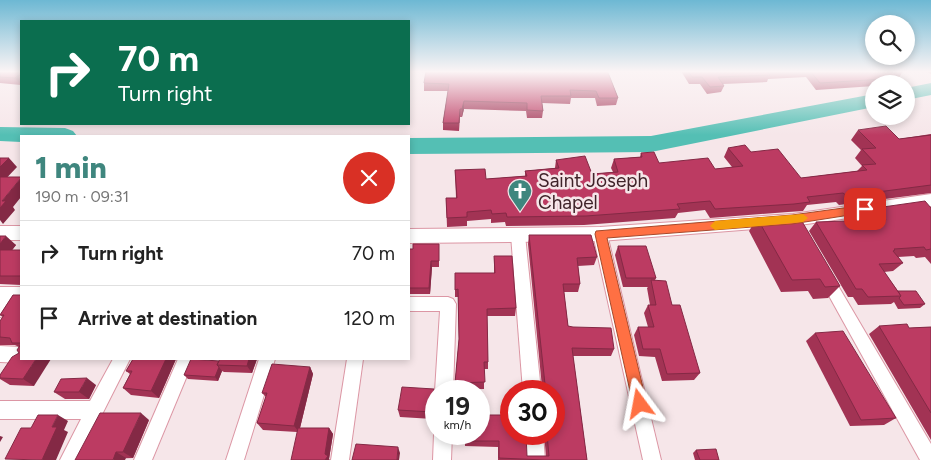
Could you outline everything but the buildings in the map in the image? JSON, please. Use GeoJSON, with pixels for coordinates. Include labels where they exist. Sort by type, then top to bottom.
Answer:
{"type":"FeatureCollection","features":[{"type":"Feature","properties":{"kind":"street"},"geometry":{"type":"LineString","coordinates":[[410,236],[600,234],[792,220],[925,201],[931,215]]}},
{"type":"Feature","properties":{"kind":"street"},"geometry":{"type":"LineString","coordinates":[[792,220],[802,237]]}},
{"type":"Feature","properties":{"kind":"street"},"geometry":{"type":"LineString","coordinates":[[0,233],[20,233]]}},
{"type":"Feature","properties":{"kind":"street"},"geometry":{"type":"LineString","coordinates":[[600,234],[652,460]]}},
{"type":"Feature","properties":{"kind":"street"},"geometry":{"type":"LineString","coordinates":[[518,235],[531,380]]}},
{"type":"Feature","properties":{"kind":"street"},"geometry":{"type":"LineString","coordinates":[[817,262],[930,460]]}},
{"type":"Feature","properties":{"kind":"street"},"geometry":{"type":"LineString","coordinates":[[0,310],[11,293]]}},
{"type":"Feature","properties":{"kind":"street"},"geometry":{"type":"LineString","coordinates":[[410,304],[448,304],[445,380]]}},
{"type":"Feature","properties":{"kind":"street"},"geometry":{"type":"LineString","coordinates":[[0,354],[20,354]]}},
{"type":"Feature","properties":{"kind":"street"},"geometry":{"type":"LineString","coordinates":[[69,460],[121,360]]}},
{"type":"Feature","properties":{"kind":"street"},"geometry":{"type":"LineString","coordinates":[[143,460],[186,360]]}},
{"type":"Feature","properties":{"kind":"street"},"geometry":{"type":"LineString","coordinates":[[235,460],[267,360]]}},
{"type":"Feature","properties":{"kind":"street"},"geometry":{"type":"LineString","coordinates":[[340,460],[355,360]]}},
{"type":"Feature","properties":{"kind":"street"},"geometry":{"type":"LineString","coordinates":[[0,410],[96,410]]}},
{"type":"Feature","properties":{"kind":"street"},"geometry":{"type":"LineString","coordinates":[[442,460],[443,445]]}},
{"type":"Feature","properties":{"kind":"street"},"geometry":{"type":"LineString","coordinates":[[535,445],[536,460]]}},
{"type":"Feature","properties":{"kind":"waterway"},"geometry":{"type":"LineString","coordinates":[[410,146],[651,144],[865,102]]}},
{"type":"Feature","properties":{"kind":"waterway"},"geometry":{"type":"LineString","coordinates":[[0,134],[32,135]]}},
{"type":"Feature","properties":{"kind":"slow traffic"},"geometry":{"type":"LineString","coordinates":[[715,226],[803,218]]}},
{"type":"Feature","properties":{"kind":"place","name":"Saint Joseph Chapel"},"geometry":{"type":"Point","coordinates":[520,212]}},
{"type":"Feature","properties":{"kind":"route"},"geometry":{"type":"LineString","coordinates":[[640,404],[600,234],[792,220],[865,209]]}}]}
